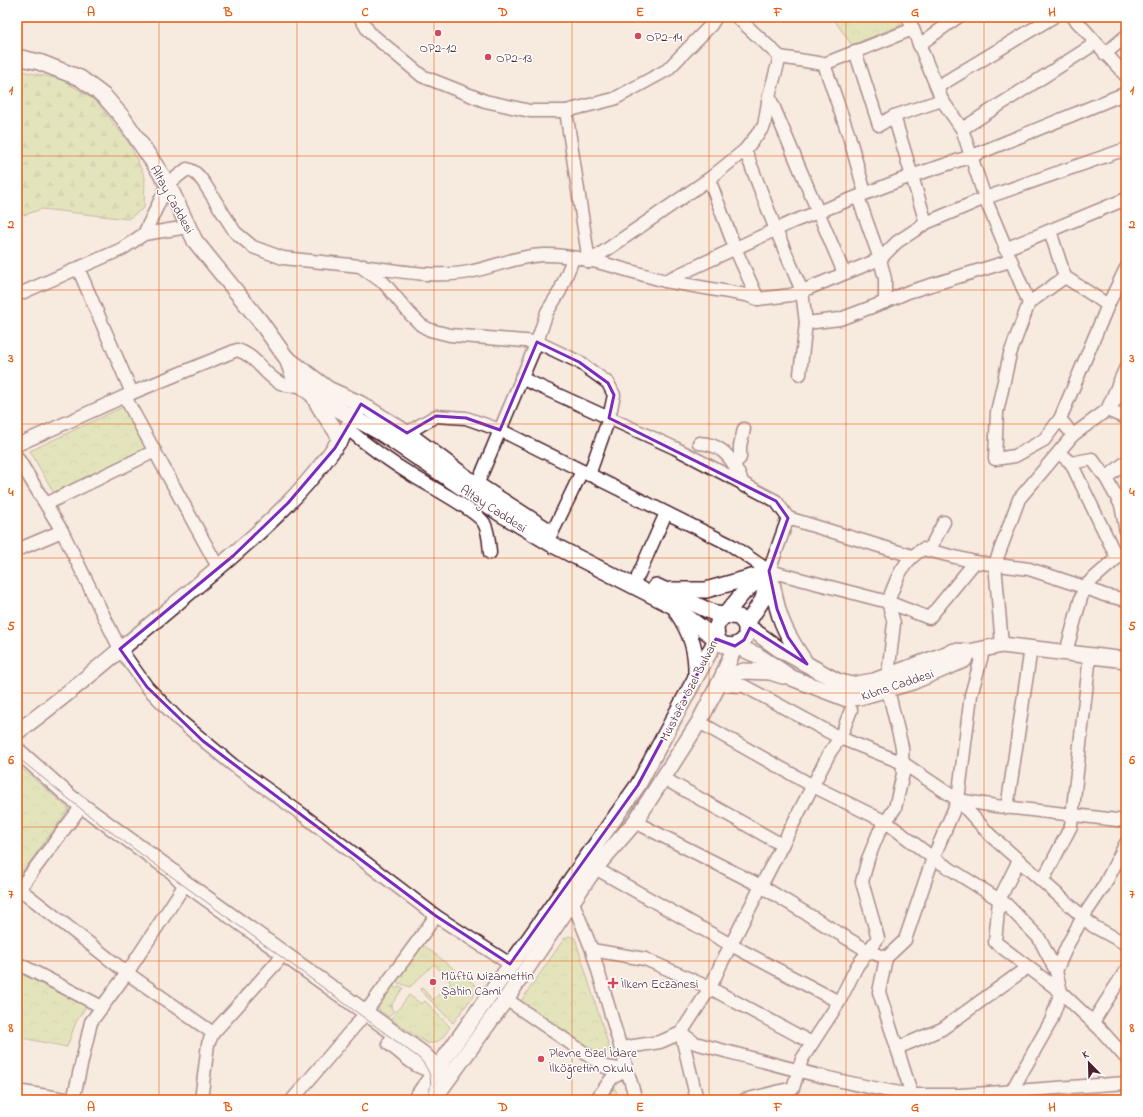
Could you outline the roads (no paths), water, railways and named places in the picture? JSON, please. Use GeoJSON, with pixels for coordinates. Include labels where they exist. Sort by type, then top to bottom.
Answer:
{"type":"FeatureCollection","features":[{"type":"Feature","properties":{"kind":"main road","name":"Altay Caddesi"},"geometry":{"type":"LineString","coordinates":[[17,57],[39,62],[80,78],[106,97],[123,118],[168,184],[196,241],[260,321],[287,359],[293,375],[301,385],[314,396],[351,423],[381,433],[501,514],[553,545],[673,606],[717,638]]}},
{"type":"Feature","properties":{"kind":"main road","name":"Altay Caddesi"},"geometry":{"type":"LineString","coordinates":[[287,359],[323,386],[351,423],[406,433],[477,485],[552,533],[664,590],[725,616]]}},
{"type":"Feature","properties":{"kind":"main road"},"geometry":{"type":"LineString","coordinates":[[314,396],[319,407],[331,422],[351,423]]}},
{"type":"Feature","properties":{"kind":"main road"},"geometry":{"type":"LineString","coordinates":[[17,732],[218,568],[288,503],[351,423]]}},
{"type":"Feature","properties":{"kind":"main road"},"geometry":{"type":"LineString","coordinates":[[664,590],[706,590],[741,581],[769,571],[777,599],[777,610],[788,637],[807,664]]}},
{"type":"Feature","properties":{"kind":"main road","name":"Mustafa Özel Bulvarı"},"geometry":{"type":"LineString","coordinates":[[415,1100],[638,785],[717,638],[716,628],[720,619],[725,616],[744,592],[769,571]]}},
{"type":"Feature","properties":{"kind":"main road","name":"Mustafa Özel Bulvarı"},"geometry":{"type":"LineString","coordinates":[[433,1100],[506,1000],[595,868],[635,822],[699,722],[720,681],[735,646],[740,644],[746,635],[746,625],[763,599],[769,571]]}},
{"type":"Feature","properties":{"kind":"main road"},"geometry":{"type":"LineString","coordinates":[[673,606],[687,627],[693,643],[697,658],[696,678]]}},
{"type":"Feature","properties":{"kind":"main road"},"geometry":{"type":"LineString","coordinates":[[725,616],[735,615],[740,617],[746,625]]}},
{"type":"Feature","properties":{"kind":"main road","name":"Kıbrıs Caddesi"},"geometry":{"type":"LineString","coordinates":[[746,625],[779,649],[837,681],[851,685],[874,681],[954,651],[969,652],[1002,645],[1126,660]]}},
{"type":"Feature","properties":{"kind":"main road"},"geometry":{"type":"LineString","coordinates":[[717,638],[724,645],[735,646]]}},
{"type":"Feature","properties":{"kind":"main road","name":"Kıbrıs Caddesi"},"geometry":{"type":"LineString","coordinates":[[735,646],[756,655],[792,678],[847,699],[860,698],[912,682],[964,660],[969,652]]}},
{"type":"Feature","properties":{"kind":"main road"},"geometry":{"type":"LineString","coordinates":[[720,681],[744,671],[770,672],[792,678]]}},
{"type":"Feature","properties":{"kind":"main road"},"geometry":{"type":"LineString","coordinates":[[17,750],[70,797],[98,819],[116,830],[172,871],[181,880],[362,1016],[421,1066],[428,1069],[437,1068],[449,1077]]}},
{"type":"Feature","properties":{"kind":"main road"},"geometry":{"type":"LineString","coordinates":[[17,760],[78,811],[278,961],[362,1016]]}},
{"type":"Feature","properties":{"kind":"street"},"geometry":{"type":"LineString","coordinates":[[360,17],[369,32],[422,76],[485,101],[530,111],[566,111],[614,99],[667,70],[711,25],[716,17]]}},
{"type":"Feature","properties":{"kind":"street"},"geometry":{"type":"LineString","coordinates":[[736,17],[780,57],[824,64],[913,29]]}},
{"type":"Feature","properties":{"kind":"street"},"geometry":{"type":"LineString","coordinates":[[908,17],[942,100],[962,129],[985,198],[1010,261],[1029,303]]}},
{"type":"Feature","properties":{"kind":"street"},"geometry":{"type":"LineString","coordinates":[[919,45],[958,17]]}},
{"type":"Feature","properties":{"kind":"street"},"geometry":{"type":"LineString","coordinates":[[937,87],[1053,17]]}},
{"type":"Feature","properties":{"kind":"street"},"geometry":{"type":"LineString","coordinates":[[1073,17],[1126,76]]}},
{"type":"Feature","properties":{"kind":"street"},"geometry":{"type":"LineString","coordinates":[[1105,54],[1126,36]]}},
{"type":"Feature","properties":{"kind":"street"},"geometry":{"type":"LineString","coordinates":[[962,129],[1096,43]]}},
{"type":"Feature","properties":{"kind":"street"},"geometry":{"type":"LineString","coordinates":[[855,51],[879,125],[894,116],[942,100]]}},
{"type":"Feature","properties":{"kind":"street"},"geometry":{"type":"LineString","coordinates":[[589,262],[709,179],[745,150],[764,126],[769,96],[780,57]]}},
{"type":"Feature","properties":{"kind":"street"},"geometry":{"type":"LineString","coordinates":[[824,64],[849,136],[861,195],[880,258],[885,279],[884,302]]}},
{"type":"Feature","properties":{"kind":"street"},"geometry":{"type":"LineString","coordinates":[[665,281],[735,248],[818,212],[911,176],[972,156],[1126,94]]}},
{"type":"Feature","properties":{"kind":"street"},"geometry":{"type":"LineString","coordinates":[[769,96],[844,273]]}},
{"type":"Feature","properties":{"kind":"street"},"geometry":{"type":"LineString","coordinates":[[566,111],[589,262]]}},
{"type":"Feature","properties":{"kind":"street"},"geometry":{"type":"LineString","coordinates":[[894,116],[926,223]]}},
{"type":"Feature","properties":{"kind":"street"},"geometry":{"type":"LineString","coordinates":[[144,234],[168,184],[187,169],[198,175],[235,232],[253,247],[283,258],[360,266],[400,272],[443,273],[469,272],[523,257],[545,255],[573,258],[665,281],[746,295],[758,299],[791,295],[802,291],[880,258],[897,242],[926,223],[985,198],[1126,149]]}},
{"type":"Feature","properties":{"kind":"street"},"geometry":{"type":"LineString","coordinates":[[745,150],[776,230],[802,291],[806,323],[800,374]]}},
{"type":"Feature","properties":{"kind":"street"},"geometry":{"type":"LineString","coordinates":[[709,179],[735,248],[758,299]]}},
{"type":"Feature","properties":{"kind":"street"},"geometry":{"type":"LineString","coordinates":[[1005,249],[1126,199]]}},
{"type":"Feature","properties":{"kind":"street"},"geometry":{"type":"LineString","coordinates":[[17,295],[122,249],[144,234],[188,227]]}},
{"type":"Feature","properties":{"kind":"street"},"geometry":{"type":"LineString","coordinates":[[1050,231],[1065,277],[1108,305]]}},
{"type":"Feature","properties":{"kind":"street"},"geometry":{"type":"LineString","coordinates":[[477,485],[537,342],[547,312],[560,291],[573,258]]}},
{"type":"Feature","properties":{"kind":"street"},"geometry":{"type":"LineString","coordinates":[[806,323],[840,319],[908,292],[1010,261]]}},
{"type":"Feature","properties":{"kind":"street"},"geometry":{"type":"LineString","coordinates":[[360,266],[384,283],[410,314],[421,325],[430,330],[450,335],[537,342],[579,362],[608,383],[614,395],[609,418],[585,473],[552,533]]}},
{"type":"Feature","properties":{"kind":"street"},"geometry":{"type":"LineString","coordinates":[[78,268],[129,395],[155,451],[218,568]]}},
{"type":"Feature","properties":{"kind":"street"},"geometry":{"type":"LineString","coordinates":[[1065,277],[1029,303],[1010,354],[997,412],[996,459],[1015,456],[1044,440],[1060,419],[1108,305],[1126,268]]}},
{"type":"Feature","properties":{"kind":"street"},"geometry":{"type":"LineString","coordinates":[[17,446],[129,395],[237,350],[246,354],[284,385],[290,387],[301,385]]}},
{"type":"Feature","properties":{"kind":"street"},"geometry":{"type":"LineString","coordinates":[[1107,410],[1126,367]]}},
{"type":"Feature","properties":{"kind":"street"},"geometry":{"type":"LineString","coordinates":[[521,378],[675,448],[744,486],[776,501],[788,518],[912,556]]}},
{"type":"Feature","properties":{"kind":"street"},"geometry":{"type":"LineString","coordinates":[[1002,645],[995,564],[1019,499],[1059,453],[1072,435],[1107,410],[1126,388]]}},
{"type":"Feature","properties":{"kind":"street"},"geometry":{"type":"LineString","coordinates":[[1107,410],[1126,418]]}},
{"type":"Feature","properties":{"kind":"street"},"geometry":{"type":"LineString","coordinates":[[406,433],[436,416],[466,418],[500,430],[731,545],[769,571],[888,602],[929,618],[975,562]]}},
{"type":"Feature","properties":{"kind":"street"},"geometry":{"type":"LineString","coordinates":[[1060,419],[1072,435]]}},
{"type":"Feature","properties":{"kind":"street"},"geometry":{"type":"LineString","coordinates":[[351,423],[363,442],[407,472],[475,514],[484,522],[488,534],[490,553]]}},
{"type":"Feature","properties":{"kind":"street"},"geometry":{"type":"LineString","coordinates":[[735,463],[740,458],[740,446],[744,429]]}},
{"type":"Feature","properties":{"kind":"street"},"geometry":{"type":"LineString","coordinates":[[699,444],[709,444],[726,454],[735,463],[744,486]]}},
{"type":"Feature","properties":{"kind":"street"},"geometry":{"type":"LineString","coordinates":[[46,504],[155,451]]}},
{"type":"Feature","properties":{"kind":"street"},"geometry":{"type":"LineString","coordinates":[[1059,453],[1071,463],[1117,558]]}},
{"type":"Feature","properties":{"kind":"street"},"geometry":{"type":"LineString","coordinates":[[17,457],[62,531],[120,649],[147,687],[203,741],[436,916],[510,964]]}},
{"type":"Feature","properties":{"kind":"street"},"geometry":{"type":"LineString","coordinates":[[1071,463],[1092,459],[1106,478],[1121,505],[1126,532]]}},
{"type":"Feature","properties":{"kind":"street"},"geometry":{"type":"LineString","coordinates":[[1106,478],[1126,462]]}},
{"type":"Feature","properties":{"kind":"street"},"geometry":{"type":"LineString","coordinates":[[638,576],[666,513]]}},
{"type":"Feature","properties":{"kind":"street"},"geometry":{"type":"LineString","coordinates":[[769,571],[788,518]]}},
{"type":"Feature","properties":{"kind":"street"},"geometry":{"type":"LineString","coordinates":[[929,550],[944,522]]}},
{"type":"Feature","properties":{"kind":"street"},"geometry":{"type":"LineString","coordinates":[[17,550],[62,531]]}},
{"type":"Feature","properties":{"kind":"street"},"geometry":{"type":"LineString","coordinates":[[888,675],[894,623],[888,602],[896,579],[912,556],[923,549],[975,562],[1029,569],[1104,595],[1126,600]]}},
{"type":"Feature","properties":{"kind":"street"},"geometry":{"type":"LineString","coordinates":[[1066,652],[1084,587],[1126,550]]}},
{"type":"Feature","properties":{"kind":"street"},"geometry":{"type":"LineString","coordinates":[[913,1097],[879,992],[886,958],[905,940],[933,858],[958,800],[972,695],[984,648]]}},
{"type":"Feature","properties":{"kind":"street"},"geometry":{"type":"LineString","coordinates":[[1007,808],[1030,648]]}},
{"type":"Feature","properties":{"kind":"street"},"geometry":{"type":"LineString","coordinates":[[1043,880],[1071,826],[1090,655]]}},
{"type":"Feature","properties":{"kind":"street"},"geometry":{"type":"LineString","coordinates":[[720,681],[744,686],[840,738],[903,763],[958,800],[990,835],[1043,880],[1093,926],[1126,944]]}},
{"type":"Feature","properties":{"kind":"street"},"geometry":{"type":"LineString","coordinates":[[744,1100],[792,1094],[802,1059],[838,1002],[857,966],[878,938],[862,882],[868,859],[879,832],[895,808],[900,792],[903,774],[902,747],[890,698]]}},
{"type":"Feature","properties":{"kind":"street"},"geometry":{"type":"LineString","coordinates":[[621,1048],[660,1042],[681,1033],[710,988],[830,752],[840,738],[851,710]]}},
{"type":"Feature","properties":{"kind":"street"},"geometry":{"type":"LineString","coordinates":[[699,722],[813,786],[886,822],[933,858],[1006,904],[1038,938],[1056,971],[1061,992],[1051,1022],[1011,1092]]}},
{"type":"Feature","properties":{"kind":"street"},"geometry":{"type":"LineString","coordinates":[[663,778],[782,845]]}},
{"type":"Feature","properties":{"kind":"street"},"geometry":{"type":"LineString","coordinates":[[958,800],[1007,808],[1126,821]]}},
{"type":"Feature","properties":{"kind":"street"},"geometry":{"type":"LineString","coordinates":[[78,811],[18,890],[127,973],[213,1034]]}},
{"type":"Feature","properties":{"kind":"street"},"geometry":{"type":"LineString","coordinates":[[635,822],[761,886],[868,951],[886,958]]}},
{"type":"Feature","properties":{"kind":"street"},"geometry":{"type":"LineString","coordinates":[[1056,971],[1082,917],[1104,886],[1126,843]]}},
{"type":"Feature","properties":{"kind":"street"},"geometry":{"type":"LineString","coordinates":[[1019,860],[999,900],[995,942],[1061,992],[1093,1022],[1126,1058]]}},
{"type":"Feature","properties":{"kind":"street"},"geometry":{"type":"LineString","coordinates":[[595,868],[731,945],[838,1002]]}},
{"type":"Feature","properties":{"kind":"street"},"geometry":{"type":"LineString","coordinates":[[17,1091],[72,1100],[91,1022],[127,973],[182,889]]}},
{"type":"Feature","properties":{"kind":"street"},"geometry":{"type":"LineString","coordinates":[[572,900],[592,950],[636,1100]]}},
{"type":"Feature","properties":{"kind":"street"},"geometry":{"type":"LineString","coordinates":[[292,1100],[362,1016],[436,916]]}},
{"type":"Feature","properties":{"kind":"street"},"geometry":{"type":"LineString","coordinates":[[592,950],[645,959],[710,988],[812,1043]]}},
{"type":"Feature","properties":{"kind":"street"},"geometry":{"type":"LineString","coordinates":[[201,1100],[208,1044],[213,1034],[278,961]]}},
{"type":"Feature","properties":{"kind":"street"},"geometry":{"type":"LineString","coordinates":[[17,963],[102,1006]]}},
{"type":"Feature","properties":{"kind":"street"},"geometry":{"type":"LineString","coordinates":[[897,1048],[942,1029],[1028,967]]}},
{"type":"Feature","properties":{"kind":"street"},"geometry":{"type":"LineString","coordinates":[[1093,1022],[1126,970]]}},
{"type":"Feature","properties":{"kind":"street"},"geometry":{"type":"LineString","coordinates":[[506,1000],[605,1067],[627,1070]]}},
{"type":"Feature","properties":{"kind":"street"},"geometry":{"type":"LineString","coordinates":[[681,1033],[695,1043],[798,1072],[913,1097],[1011,1092],[1126,1083]]}},
{"type":"Feature","properties":{"kind":"street"},"geometry":{"type":"LineString","coordinates":[[681,1033],[697,1100]]}},
{"type":"Feature","properties":{"kind":"street"},"geometry":{"type":"LineString","coordinates":[[596,1100],[612,1078],[627,1070]]}},
{"type":"Feature","properties":{"kind":"tram line"},"geometry":{"type":"LineString","coordinates":[[17,757],[96,821],[419,1058],[429,1073],[431,1083],[425,1100]]}},
{"type":"Feature","properties":{"kind":"place","name":"OP2-12"},"geometry":{"type":"Point","coordinates":[438,33]}},
{"type":"Feature","properties":{"kind":"place","name":"OP2-14"},"geometry":{"type":"Point","coordinates":[638,36]}},
{"type":"Feature","properties":{"kind":"place","name":"OP2-13"},"geometry":{"type":"Point","coordinates":[488,57]}},
{"type":"Feature","properties":{"kind":"place","name":"Müftü Nizamettin Şahin Cami"},"geometry":{"type":"Point","coordinates":[433,982]}},
{"type":"Feature","properties":{"kind":"place","name":"İlkem Eczanesi"},"geometry":{"type":"Point","coordinates":[613,983]}},
{"type":"Feature","properties":{"kind":"place","name":"Plevne Özel İdare İlköğretim Okulu"},"geometry":{"type":"Point","coordinates":[541,1059]}}]}
